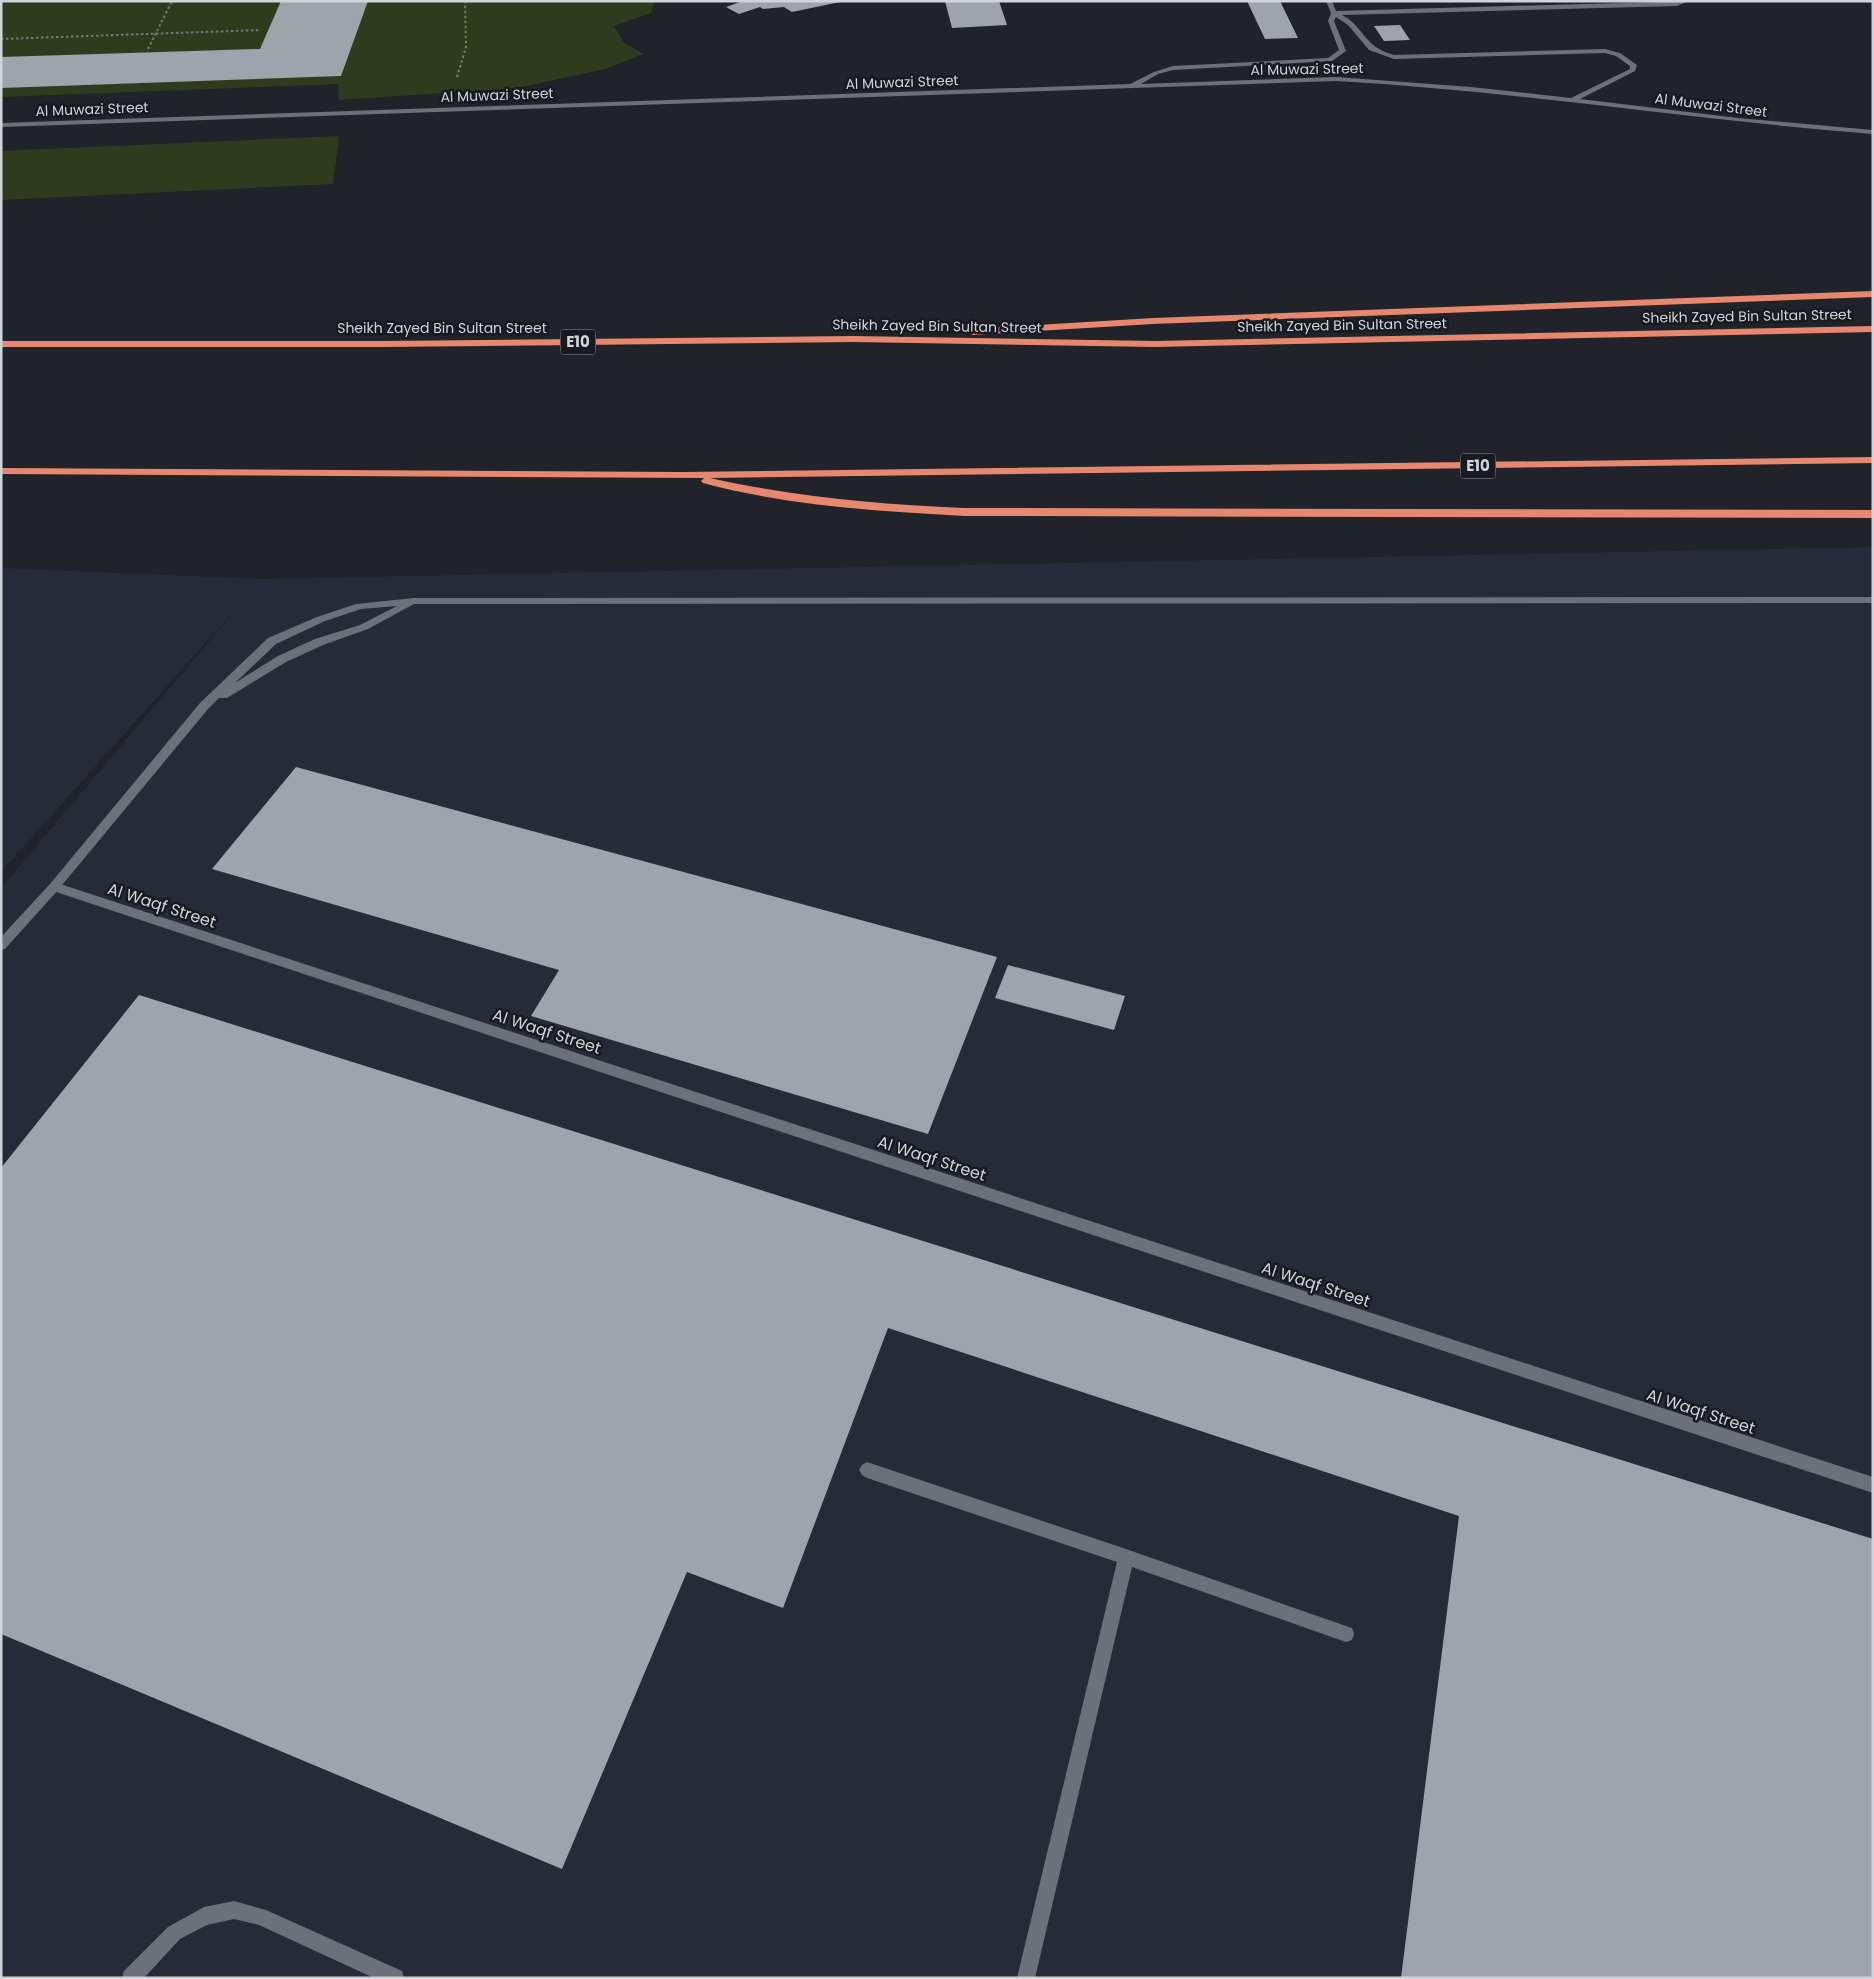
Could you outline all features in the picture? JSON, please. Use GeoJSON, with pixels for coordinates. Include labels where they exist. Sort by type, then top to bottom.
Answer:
{"type":"FeatureCollection","features":[{"type":"Feature","properties":{"kind":"highway"},"geometry":{"type":"LineString","coordinates":[[853,339],[1153,322],[1873,294]]}},
{"type":"Feature","properties":{"kind":"highway","name":"Sheikh Zayed Bin Sultan Street"},"geometry":{"type":"LineString","coordinates":[[1,344],[382,344],[853,339],[1154,344],[1873,328]]}},
{"type":"Feature","properties":{"kind":"highway","name":"E10"},"geometry":{"type":"LineString","coordinates":[[1,471],[682,475],[1873,460]]}},
{"type":"Feature","properties":{"kind":"highway"},"geometry":{"type":"LineString","coordinates":[[682,475],[780,496],[866,507],[964,512],[1873,514]]}},
{"type":"Feature","properties":{"kind":"street"},"geometry":{"type":"LineString","coordinates":[[1329,1],[1334,13],[1346,19],[1365,45],[1372,50],[1394,57],[1605,51],[1618,54],[1634,64],[1633,70],[1570,101]]}},
{"type":"Feature","properties":{"kind":"street"},"geometry":{"type":"LineString","coordinates":[[1334,13],[1676,4],[1686,1]]}},
{"type":"Feature","properties":{"kind":"street"},"geometry":{"type":"LineString","coordinates":[[1130,87],[1156,73],[1173,68],[1330,60],[1343,51],[1331,21],[1334,13]]}},
{"type":"Feature","properties":{"kind":"street","name":"Al Muwazi Street"},"geometry":{"type":"LineString","coordinates":[[1,125],[1336,79],[1422,84],[1801,128],[1873,132]]}},
{"type":"Feature","properties":{"kind":"street"},"geometry":{"type":"LineString","coordinates":[[1,945],[54,887],[204,706],[272,641],[321,619],[360,606],[414,601],[1873,600]]}},
{"type":"Feature","properties":{"kind":"street"},"geometry":{"type":"LineString","coordinates":[[204,706],[282,659],[319,642],[364,627],[414,601]]}},
{"type":"Feature","properties":{"kind":"street","name":"Al Waqf Street"},"geometry":{"type":"LineString","coordinates":[[54,887],[1873,1485]]}},
{"type":"Feature","properties":{"kind":"street"},"geometry":{"type":"LineString","coordinates":[[867,1470],[1126,1557],[1346,1634]]}},
{"type":"Feature","properties":{"kind":"street"},"geometry":{"type":"LineString","coordinates":[[1026,1978],[1126,1557]]}},
{"type":"Feature","properties":{"kind":"street"},"geometry":{"type":"LineString","coordinates":[[131,1978],[174,1933],[204,1916],[234,1910],[260,1916],[395,1978]]}},
{"type":"Feature","properties":{"kind":"path"},"geometry":{"type":"LineString","coordinates":[[148,49],[172,1]]}},
{"type":"Feature","properties":{"kind":"path"},"geometry":{"type":"LineString","coordinates":[[449,109],[466,47],[465,1]]}},
{"type":"Feature","properties":{"kind":"path"},"geometry":{"type":"LineString","coordinates":[[1,39],[261,30]]}},
{"type":"Feature","properties":{"kind":"shaded area"},"geometry":{"type":"Polygon","coordinates":[[[1873,547],[1873,1978],[1,1978],[1,888],[243,601],[1,872],[1,568],[261,579],[1873,547]]]}},
{"type":"Feature","properties":{"kind":"green space"},"geometry":{"type":"Polygon","coordinates":[[[1,1],[654,1],[651,13],[614,26],[624,43],[644,54],[605,69],[517,88],[339,100],[338,84],[1,97],[1,1]]]}},
{"type":"Feature","properties":{"kind":"green space"},"geometry":{"type":"Polygon","coordinates":[[[339,136],[333,184],[1,200],[1,151],[339,136]]]}},
{"type":"Feature","properties":{"kind":"building"},"geometry":{"type":"Polygon","coordinates":[[[281,1],[368,1],[341,76],[1,88],[1,57],[260,49],[281,1]]]}},
{"type":"Feature","properties":{"kind":"building"},"geometry":{"type":"Polygon","coordinates":[[[743,1],[840,2],[792,12],[784,7],[763,9],[760,7],[739,14],[726,7],[743,1]]]}},
{"type":"Feature","properties":{"kind":"building"},"geometry":{"type":"Polygon","coordinates":[[[945,1],[999,1],[1007,25],[952,28],[945,1]]]}},
{"type":"Feature","properties":{"kind":"building"},"geometry":{"type":"Polygon","coordinates":[[[1247,1],[1280,1],[1298,38],[1265,39],[1247,1]]]}},
{"type":"Feature","properties":{"kind":"building"},"geometry":{"type":"Polygon","coordinates":[[[1400,25],[1410,40],[1384,41],[1374,26],[1400,25]]]}},
{"type":"Feature","properties":{"kind":"building"},"geometry":{"type":"Polygon","coordinates":[[[296,767],[997,957],[928,1134],[531,1016],[559,970],[212,869],[296,767]]]}},
{"type":"Feature","properties":{"kind":"building"},"geometry":{"type":"Polygon","coordinates":[[[1008,965],[1125,996],[1114,1030],[995,998],[1008,965]]]}},
{"type":"Feature","properties":{"kind":"building"},"geometry":{"type":"Polygon","coordinates":[[[139,995],[1873,1539],[1873,1978],[1401,1978],[1459,1516],[888,1328],[783,1608],[687,1572],[562,1869],[1,1634],[1,1168],[139,995]]]}}]}
